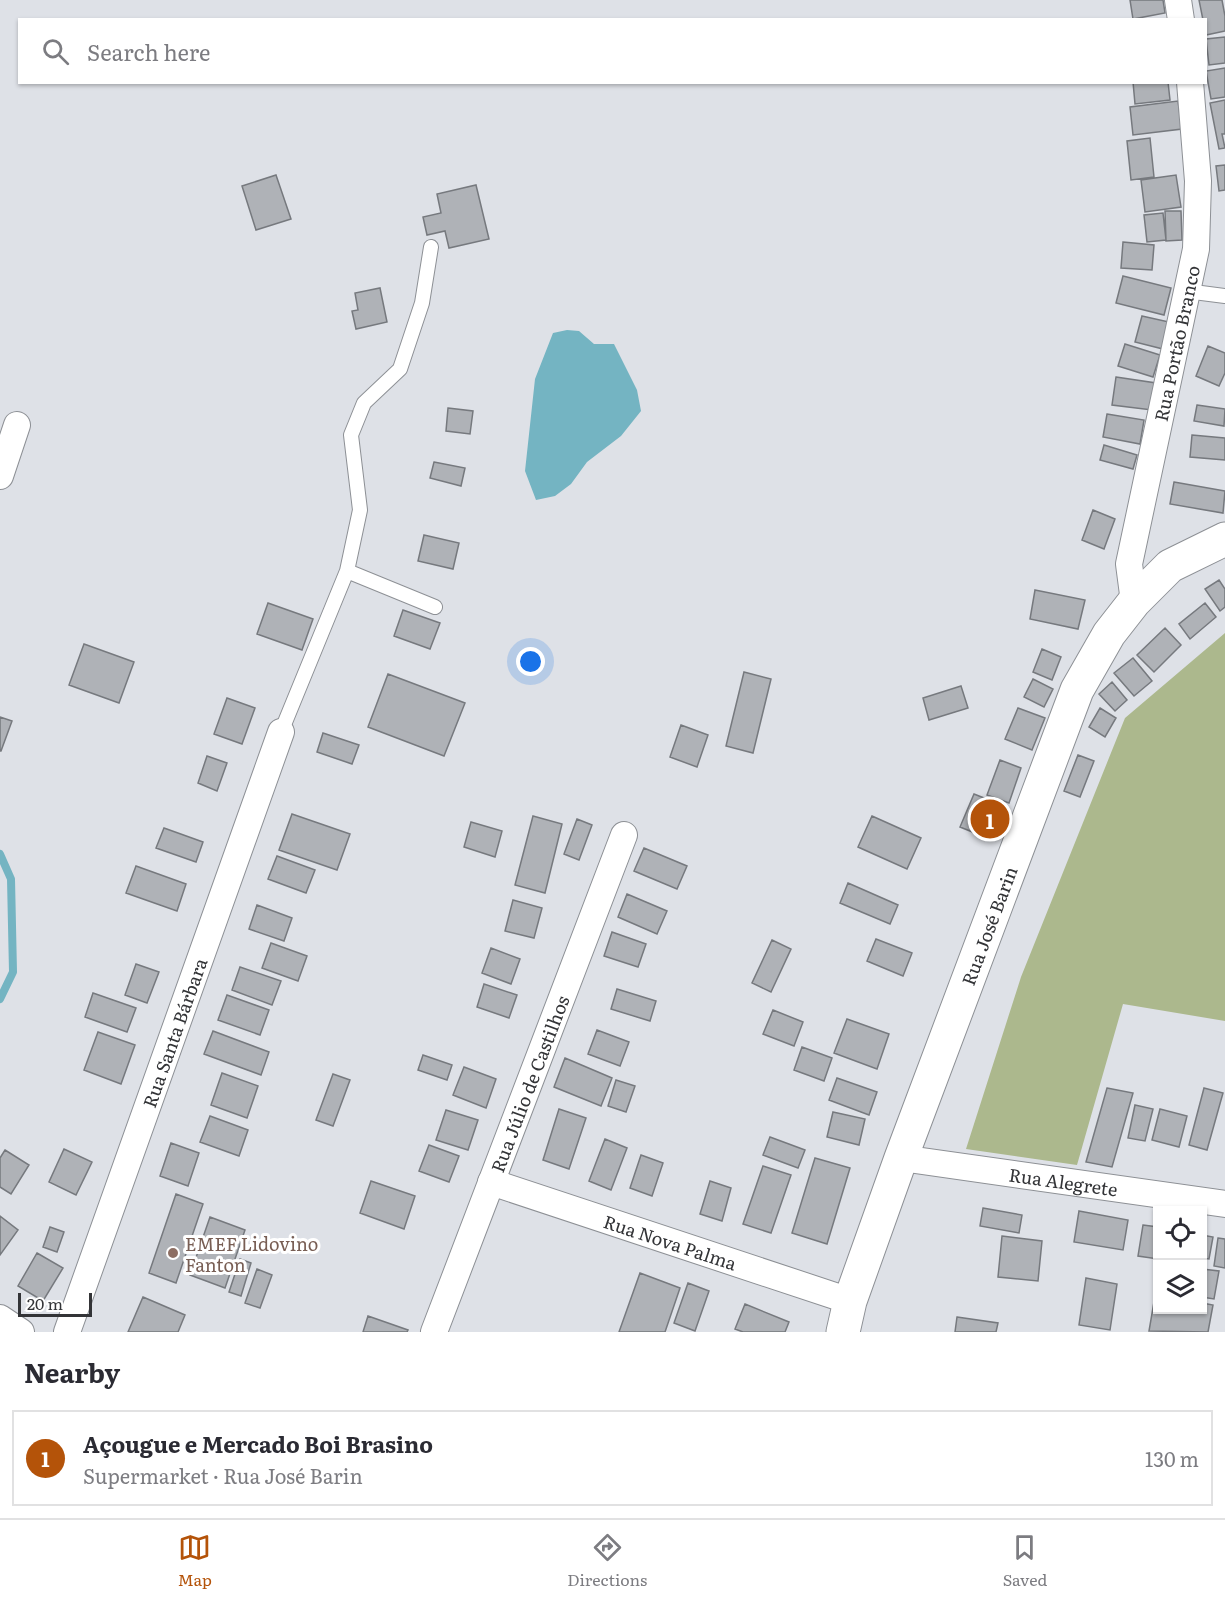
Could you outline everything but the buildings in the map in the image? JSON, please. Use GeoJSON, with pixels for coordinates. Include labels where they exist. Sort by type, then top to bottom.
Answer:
{"type":"FeatureCollection","features":[{"type":"Feature","properties":{"kind":"main road","name":"Rua José Barin"},"geometry":{"type":"LineString","coordinates":[[843,1332],[850,1301],[901,1158],[1077,690],[1108,634],[1134,602],[1170,566],[1225,539]]}},
{"type":"Feature","properties":{"kind":"street"},"geometry":{"type":"LineString","coordinates":[[1178,0],[1181,18]]}},
{"type":"Feature","properties":{"kind":"street","name":"Rua Portão Branco"},"geometry":{"type":"LineString","coordinates":[[1134,602],[1129,564],[1196,249],[1198,181],[1190,84]]}},
{"type":"Feature","properties":{"kind":"street"},"geometry":{"type":"LineString","coordinates":[[0,476],[17,425]]}},
{"type":"Feature","properties":{"kind":"street","name":"Rua Santa Bárbara"},"geometry":{"type":"LineString","coordinates":[[67,1332],[280,732]]}},
{"type":"Feature","properties":{"kind":"street","name":"Rua Júlio de Castilhos"},"geometry":{"type":"LineString","coordinates":[[434,1332],[624,835]]}},
{"type":"Feature","properties":{"kind":"street","name":"Rua Alegrete"},"geometry":{"type":"LineString","coordinates":[[901,1158],[1225,1204]]}},
{"type":"Feature","properties":{"kind":"street","name":"Rua Nova Palma"},"geometry":{"type":"LineString","coordinates":[[491,1182],[850,1301]]}},
{"type":"Feature","properties":{"kind":"street"},"geometry":{"type":"LineString","coordinates":[[0,1318],[21,1332]]}},
{"type":"Feature","properties":{"kind":"lane"},"geometry":{"type":"LineString","coordinates":[[280,732],[347,571],[360,510],[351,435],[364,403],[400,369],[422,303],[430,247]]}},
{"type":"Feature","properties":{"kind":"lane"},"geometry":{"type":"LineString","coordinates":[[1186,291],[1225,296]]}},
{"type":"Feature","properties":{"kind":"lane"},"geometry":{"type":"LineString","coordinates":[[347,571],[435,607]]}},
{"type":"Feature","properties":{"kind":"green space"},"geometry":{"type":"Polygon","coordinates":[[[1225,633],[1225,1021],[1123,1004],[1077,1165],[966,1149],[1021,977],[1125,718],[1225,633]]]}},
{"type":"Feature","properties":{"kind":"water"},"geometry":{"type":"Polygon","coordinates":[[[567,330],[579,331],[594,344],[614,344],[637,390],[641,411],[621,436],[587,462],[571,484],[555,496],[536,500],[525,471],[535,379],[553,333],[567,330]]]}},
{"type":"Feature","properties":{"kind":"waterway"},"geometry":{"type":"LineString","coordinates":[[0,854],[11,879],[13,972],[0,999]]}},
{"type":"Feature","properties":{"kind":"place","name":"Açougue e Mercado Boi Brasino"},"geometry":{"type":"Point","coordinates":[990,819]}},
{"type":"Feature","properties":{"kind":"place","name":"EMEF Lidovino Fanton"},"geometry":{"type":"Point","coordinates":[173,1253]}}]}
